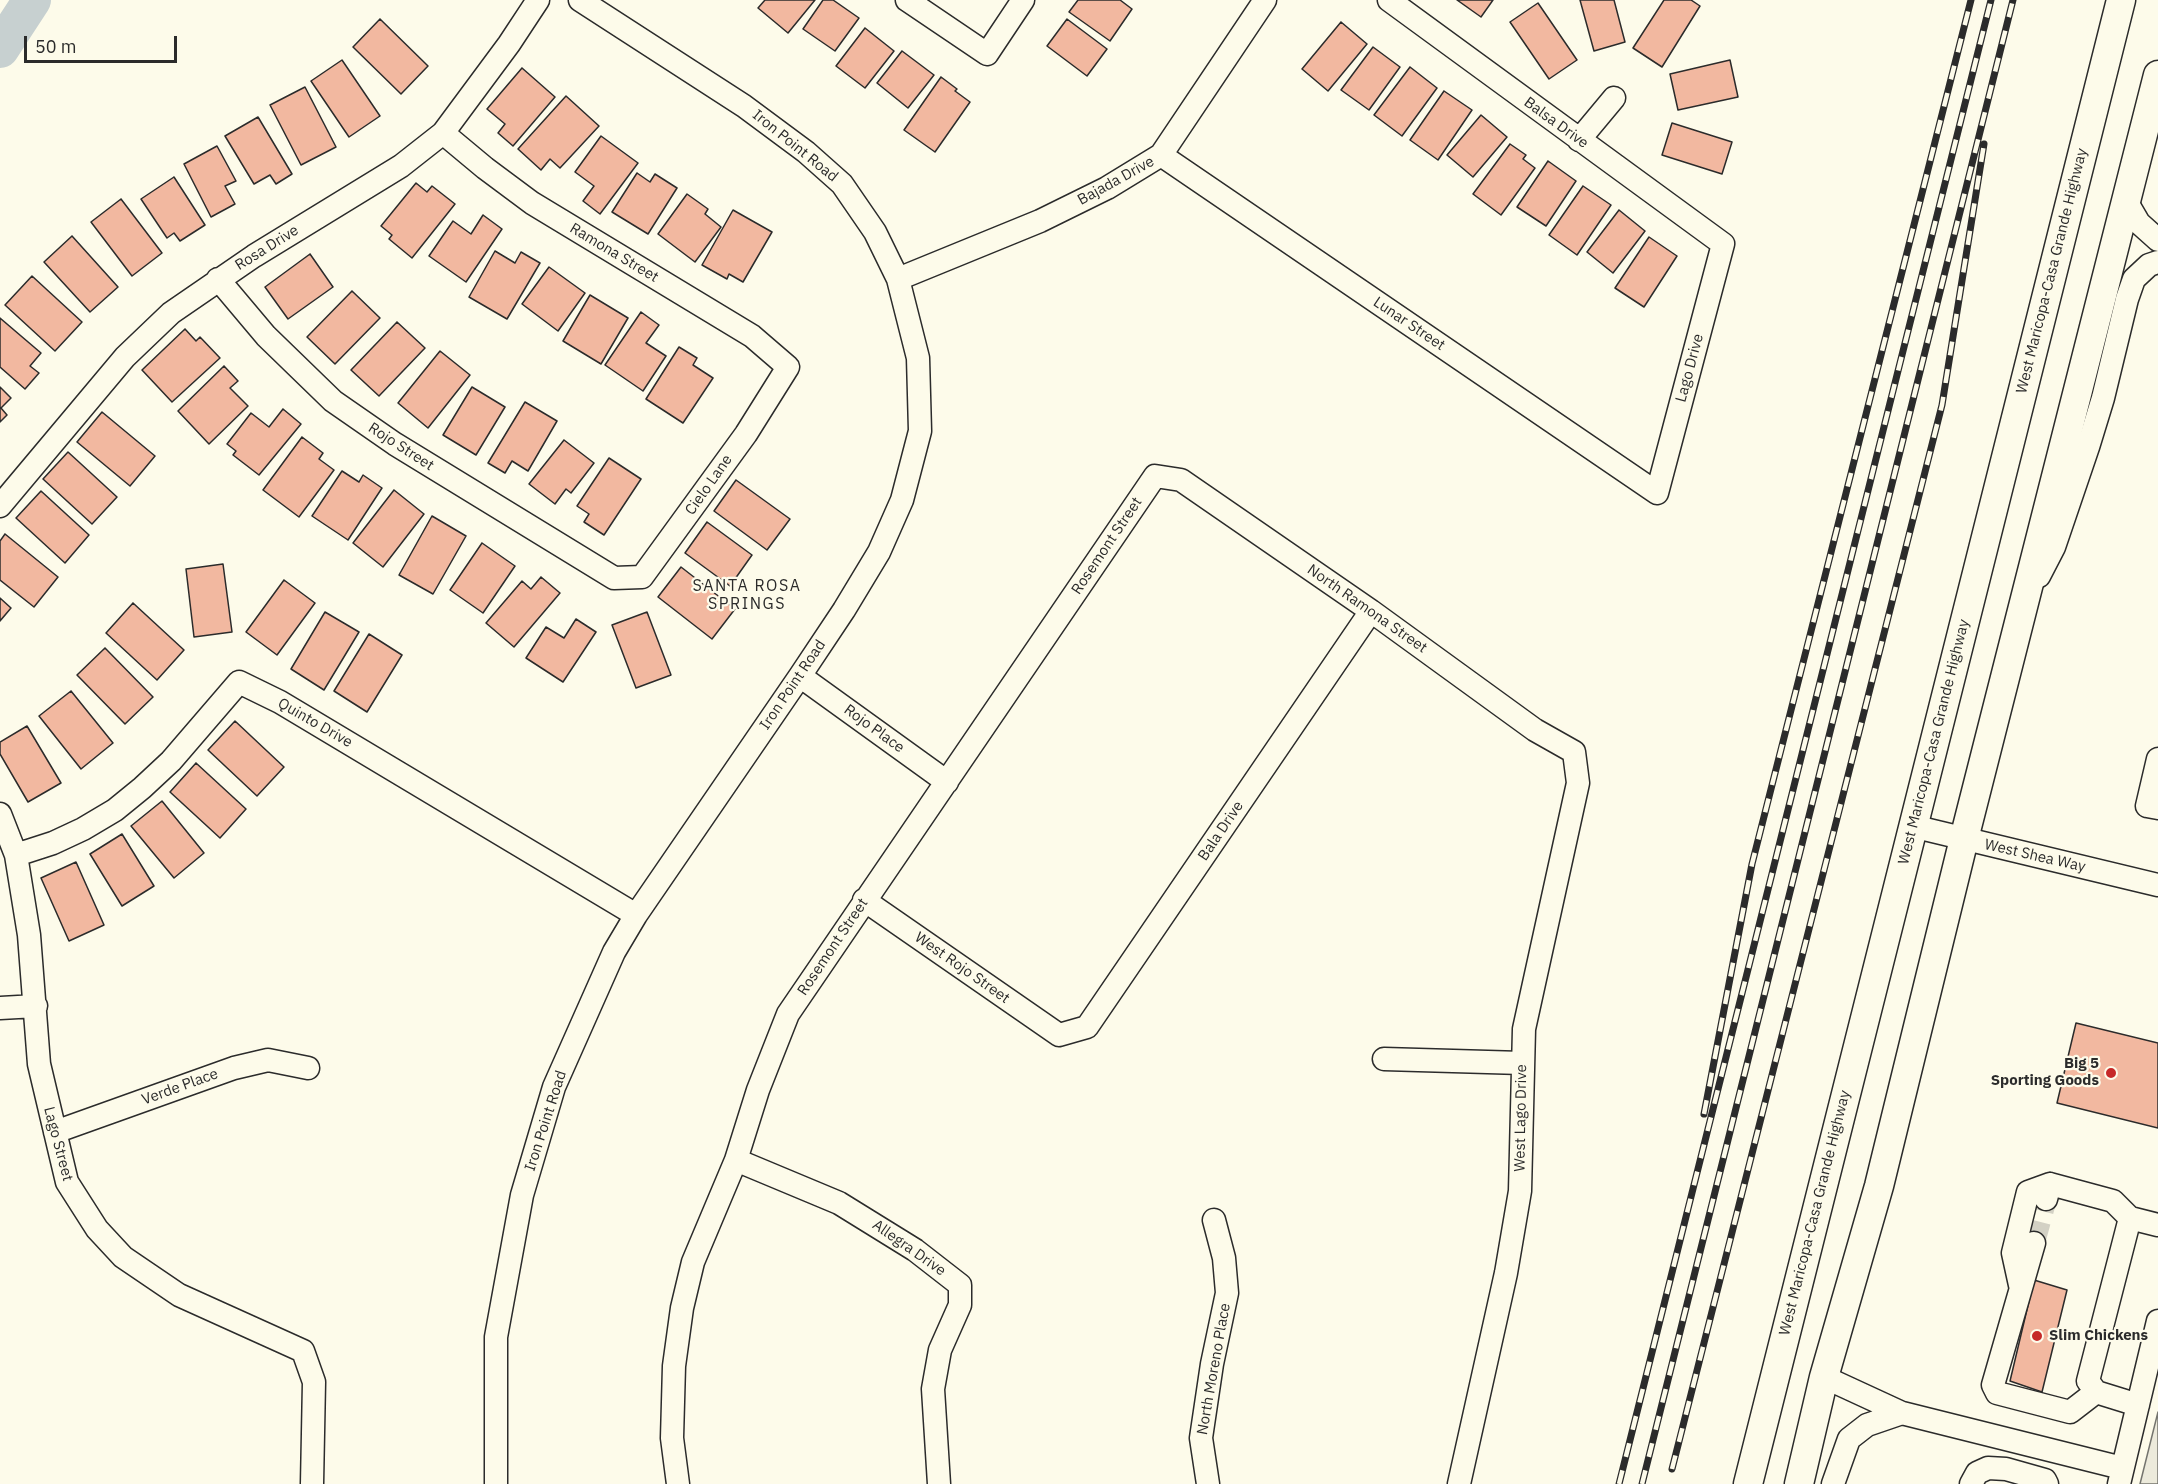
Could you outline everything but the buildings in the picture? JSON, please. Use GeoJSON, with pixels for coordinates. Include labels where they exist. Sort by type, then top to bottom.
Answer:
{"type":"FeatureCollection","features":[{"type":"Feature","properties":{"kind":"main road","name":"West Maricopa-Casa Grande Highway"},"geometry":{"type":"LineString","coordinates":[[1748,1484],[2121,0]]}},
{"type":"Feature","properties":{"kind":"main road"},"geometry":{"type":"LineString","coordinates":[[1799,1484],[1824,1377],[1879,1186],[1964,839],[2158,75]]}},
{"type":"Feature","properties":{"kind":"street","name":"Rosa Drive"},"geometry":{"type":"LineString","coordinates":[[0,506],[125,357],[171,313],[218,279],[401,166],[443,133],[509,44],[538,0]]}},
{"type":"Feature","properties":{"kind":"street","name":"Iron Point Road"},"geometry":{"type":"LineString","coordinates":[[496,1484],[496,1336],[522,1195],[554,1087],[614,952],[636,915],[800,676],[879,552],[902,500],[920,431],[918,358],[898,279],[875,232],[842,184],[806,152],[744,106],[580,0]]}},
{"type":"Feature","properties":{"kind":"street"},"geometry":{"type":"LineString","coordinates":[[906,0],[987,54],[1023,0]]}},
{"type":"Feature","properties":{"kind":"street","name":"Bajada Drive"},"geometry":{"type":"LineString","coordinates":[[898,279],[1040,221],[1107,188],[1161,155],[1265,0]]}},
{"type":"Feature","properties":{"kind":"street","name":"Balsa Drive"},"geometry":{"type":"LineString","coordinates":[[1389,0],[1723,244]]}},
{"type":"Feature","properties":{"kind":"street"},"geometry":{"type":"LineString","coordinates":[[1579,140],[1614,99]]}},
{"type":"Feature","properties":{"kind":"street","name":"Ramona Street"},"geometry":{"type":"LineString","coordinates":[[443,133],[532,203],[753,336],[788,367]]}},
{"type":"Feature","properties":{"kind":"street","name":"Lunar Street"},"geometry":{"type":"LineString","coordinates":[[1161,155],[1657,493]]}},
{"type":"Feature","properties":{"kind":"street"},"geometry":{"type":"LineString","coordinates":[[2125,199],[2139,223],[2158,240]]}},
{"type":"Feature","properties":{"kind":"street","name":"Lago Drive"},"geometry":{"type":"LineString","coordinates":[[1657,493],[1723,244]]}},
{"type":"Feature","properties":{"kind":"street"},"geometry":{"type":"LineString","coordinates":[[2024,607],[2054,546],[2067,510],[2103,398],[2134,279],[2149,265],[2158,262]]}},
{"type":"Feature","properties":{"kind":"street","name":"Rojo Street"},"geometry":{"type":"LineString","coordinates":[[218,279],[266,336],[333,401],[395,444],[614,578]]}},
{"type":"Feature","properties":{"kind":"street","name":"Cielo Lane"},"geometry":{"type":"LineString","coordinates":[[614,578],[642,577],[746,434],[788,367]]}},
{"type":"Feature","properties":{"kind":"street","name":"North Ramona Street"},"geometry":{"type":"LineString","coordinates":[[1155,476],[1181,480],[1371,611],[1535,730],[1574,752]]}},
{"type":"Feature","properties":{"kind":"street","name":"Rosemont Street"},"geometry":{"type":"LineString","coordinates":[[678,1484],[672,1438],[674,1366],[682,1308],[693,1262],[736,1161],[758,1090],[788,1014],[1155,476]]}},
{"type":"Feature","properties":{"kind":"street","name":"Bala Drive"},"geometry":{"type":"LineString","coordinates":[[1059,1035],[1086,1027],[1371,611]]}},
{"type":"Feature","properties":{"kind":"street","name":"Rojo Place"},"geometry":{"type":"LineString","coordinates":[[800,676],[947,782]]}},
{"type":"Feature","properties":{"kind":"street","name":"Quinto Drive"},"geometry":{"type":"LineString","coordinates":[[16,855],[84,830],[115,810],[171,761],[239,682],[280,702],[636,915]]}},
{"type":"Feature","properties":{"kind":"street","name":"West Lago Drive"},"geometry":{"type":"LineString","coordinates":[[1459,1484],[1506,1273],[1520,1191],[1524,1029],[1578,783],[1574,752]]}},
{"type":"Feature","properties":{"kind":"street"},"geometry":{"type":"LineString","coordinates":[[2158,759],[2147,806],[2158,808]]}},
{"type":"Feature","properties":{"kind":"street","name":"Lago Street"},"geometry":{"type":"LineString","coordinates":[[0,814],[16,855],[29,935],[39,1064],[66,1182],[97,1229],[123,1257],[179,1295],[303,1351],[315,1382],[312,1484]]}},
{"type":"Feature","properties":{"kind":"street","name":"West Shea Way"},"geometry":{"type":"LineString","coordinates":[[1912,826],[2158,885]]}},
{"type":"Feature","properties":{"kind":"street","name":"West Rojo Street"},"geometry":{"type":"LineString","coordinates":[[864,900],[1059,1035]]}},
{"type":"Feature","properties":{"kind":"street"},"geometry":{"type":"LineString","coordinates":[[0,1008],[36,1006]]}},
{"type":"Feature","properties":{"kind":"street"},"geometry":{"type":"LineString","coordinates":[[1384,1059],[1522,1063]]}},
{"type":"Feature","properties":{"kind":"street","name":"Verde Place"},"geometry":{"type":"LineString","coordinates":[[55,1132],[234,1068],[268,1060],[308,1068]]}},
{"type":"Feature","properties":{"kind":"street","name":"Allegra Drive"},"geometry":{"type":"LineString","coordinates":[[736,1161],[839,1203],[915,1250],[960,1285],[960,1305],[940,1350],[933,1389],[939,1484]]}},
{"type":"Feature","properties":{"kind":"street"},"geometry":{"type":"LineString","coordinates":[[2020,1286],[2013,1253],[2028,1192],[2113,1201],[2130,1218],[2158,1225]]}},
{"type":"Feature","properties":{"kind":"street"},"geometry":{"type":"LineString","coordinates":[[2130,1218],[2088,1381],[2096,1392],[2138,1405]]}},
{"type":"Feature","properties":{"kind":"street","name":"North Moreno Place"},"geometry":{"type":"LineString","coordinates":[[1208,1484],[1201,1437],[1212,1364],[1227,1293],[1224,1258],[1214,1220]]}},
{"type":"Feature","properties":{"kind":"street"},"geometry":{"type":"LineString","coordinates":[[2034,1243],[1993,1385],[1996,1393],[2070,1412],[2096,1392]]}},
{"type":"Feature","properties":{"kind":"street"},"geometry":{"type":"LineString","coordinates":[[1824,1377],[1902,1413],[2120,1476],[2158,1321]]}},
{"type":"Feature","properties":{"kind":"street"},"geometry":{"type":"LineString","coordinates":[[1833,1484],[1849,1439],[1867,1425],[1902,1413]]}},
{"type":"Feature","properties":{"kind":"street"},"geometry":{"type":"LineString","coordinates":[[1971,1484],[1977,1473],[1988,1468],[1997,1468],[2045,1480],[2047,1484]]}},
{"type":"Feature","properties":{"kind":"shaded area"},"geometry":{"type":"Polygon","coordinates":[[[2158,1412],[2158,1484],[2140,1484],[2158,1412]]]}},
{"type":"Feature","properties":{"kind":"waterway"},"geometry":{"type":"LineString","coordinates":[[0,49],[32,0]]}},
{"type":"Feature","properties":{"kind":"tunnel"},"geometry":{"type":"LineString","coordinates":[[2034,1243],[2045,1202]]}},
{"type":"Feature","properties":{"kind":"railway"},"geometry":{"type":"LineString","coordinates":[[1704,1114],[1752,864],[1971,0]]}},
{"type":"Feature","properties":{"kind":"railway"},"geometry":{"type":"LineString","coordinates":[[1619,1484],[1991,0]]}},
{"type":"Feature","properties":{"kind":"railway"},"geometry":{"type":"LineString","coordinates":[[1642,1484],[2013,0]]}},
{"type":"Feature","properties":{"kind":"railway"},"geometry":{"type":"LineString","coordinates":[[1672,1469],[1942,405],[1984,144]]}},
{"type":"Feature","properties":{"kind":"place","name":"Big 5 Sporting Goods"},"geometry":{"type":"Point","coordinates":[2111,1073]}},
{"type":"Feature","properties":{"kind":"place","name":"Slim Chickens"},"geometry":{"type":"Point","coordinates":[2037,1336]}},
{"type":"Feature","properties":{"kind":"district","name":"SANTA ROSA SPRINGS"},"geometry":{"type":"Point","coordinates":[747,595]}}]}
